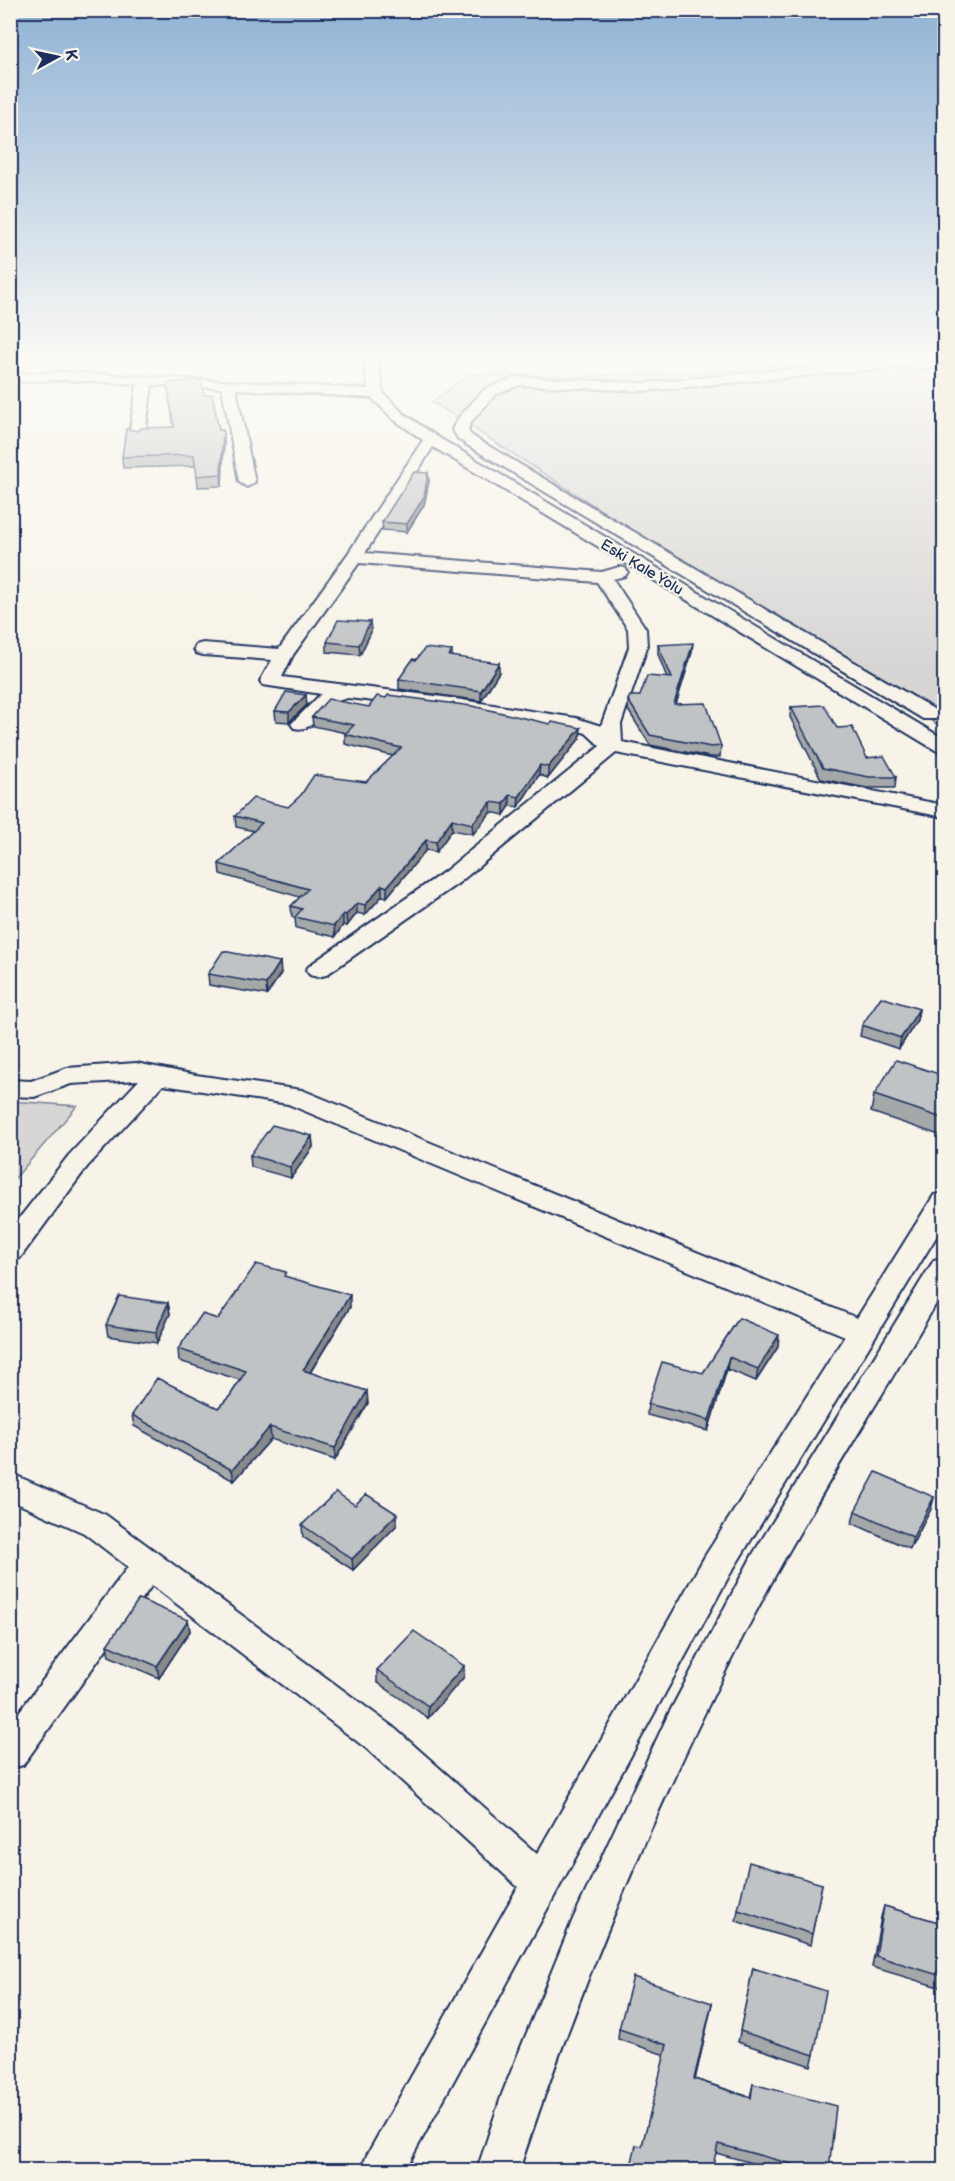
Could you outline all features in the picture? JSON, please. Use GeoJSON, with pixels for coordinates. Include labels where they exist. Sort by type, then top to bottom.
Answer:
{"type":"FeatureCollection","features":[{"type":"Feature","properties":{"kind":"street"},"geometry":{"type":"LineString","coordinates":[[243,462],[247,482]]}},
{"type":"Feature","properties":{"kind":"street"},"geometry":{"type":"LineString","coordinates":[[416,462],[354,557],[284,655],[270,681],[443,703],[576,724],[592,729],[612,746],[945,811]]}},
{"type":"Feature","properties":{"kind":"street","name":"Eski Kale Yolu"},"geometry":{"type":"LineString","coordinates":[[468,462],[639,566],[944,746]]}},
{"type":"Feature","properties":{"kind":"street"},"geometry":{"type":"LineString","coordinates":[[505,462],[930,715]]}},
{"type":"Feature","properties":{"kind":"street"},"geometry":{"type":"LineString","coordinates":[[354,557],[603,577],[639,566]]}},
{"type":"Feature","properties":{"kind":"street"},"geometry":{"type":"LineString","coordinates":[[603,577],[637,629],[638,647],[611,724],[612,746]]}},
{"type":"Feature","properties":{"kind":"street"},"geometry":{"type":"LineString","coordinates":[[203,649],[284,655]]}},
{"type":"Feature","properties":{"kind":"street"},"geometry":{"type":"LineString","coordinates":[[301,724],[326,699],[345,692]]}},
{"type":"Feature","properties":{"kind":"street"},"geometry":{"type":"LineString","coordinates":[[318,970],[452,877],[612,746]]}},
{"type":"Feature","properties":{"kind":"street"},"geometry":{"type":"LineString","coordinates":[[10,1088],[34,1089],[67,1076],[136,1071],[293,1095],[863,1332]]}},
{"type":"Feature","properties":{"kind":"street"},"geometry":{"type":"LineString","coordinates":[[10,1251],[78,1161],[158,1075]]}},
{"type":"Feature","properties":{"kind":"street"},"geometry":{"type":"LineString","coordinates":[[382,2170],[717,1566],[945,1202]]}},
{"type":"Feature","properties":{"kind":"street"},"geometry":{"type":"LineString","coordinates":[[498,2170],[523,2094],[592,1918],[681,1726],[765,1564],[945,1267]]}},
{"type":"Feature","properties":{"kind":"street"},"geometry":{"type":"LineString","coordinates":[[10,1486],[95,1524],[149,1564],[380,1737],[541,1883]]}},
{"type":"Feature","properties":{"kind":"street"},"geometry":{"type":"LineString","coordinates":[[10,1753],[149,1564]]}},
{"type":"Feature","properties":{"kind":"shaded area"},"geometry":{"type":"Polygon","coordinates":[[[526,462],[944,462],[944,729],[725,585],[687,565],[526,462]]]}},
{"type":"Feature","properties":{"kind":"shaded area"},"geometry":{"type":"Polygon","coordinates":[[[10,1101],[77,1106],[11,1183],[10,1101]]]}},
{"type":"Feature","properties":{"kind":"building"},"geometry":{"type":"Polygon","coordinates":[[[195,462],[222,462],[221,474],[197,476],[195,462]]]}},
{"type":"Feature","properties":{"kind":"building"},"geometry":{"type":"Polygon","coordinates":[[[414,472],[428,473],[424,497],[407,524],[382,522],[414,472]]]}},
{"type":"Feature","properties":{"kind":"building"},"geometry":{"type":"Polygon","coordinates":[[[338,620],[370,622],[359,645],[327,642],[338,620]]]}},
{"type":"Feature","properties":{"kind":"building"},"geometry":{"type":"Polygon","coordinates":[[[693,643],[674,704],[706,703],[721,746],[711,747],[650,735],[628,700],[630,696],[640,696],[647,676],[672,678],[658,645],[693,643]]]}},
{"type":"Feature","properties":{"kind":"building"},"geometry":{"type":"Polygon","coordinates":[[[425,648],[452,651],[449,656],[499,663],[481,691],[399,679],[413,659],[416,660],[425,648]]]}},
{"type":"Feature","properties":{"kind":"building"},"geometry":{"type":"Polygon","coordinates":[[[286,692],[306,695],[289,712],[275,711],[286,692]]]}},
{"type":"Feature","properties":{"kind":"building"},"geometry":{"type":"Polygon","coordinates":[[[388,695],[472,706],[550,724],[552,722],[581,728],[548,767],[540,765],[519,797],[510,795],[504,804],[491,802],[472,824],[452,819],[436,842],[426,840],[387,887],[382,885],[365,905],[357,903],[346,915],[343,914],[334,926],[295,917],[302,909],[291,906],[308,889],[219,864],[262,823],[235,816],[253,798],[288,807],[301,795],[314,775],[366,782],[401,748],[345,734],[354,725],[312,717],[328,699],[369,707],[377,696],[386,698],[388,695]]]}},
{"type":"Feature","properties":{"kind":"building"},"geometry":{"type":"Polygon","coordinates":[[[824,705],[837,728],[852,727],[867,758],[884,756],[896,777],[869,777],[823,768],[791,707],[824,705]]]}},
{"type":"Feature","properties":{"kind":"building"},"geometry":{"type":"Polygon","coordinates":[[[223,951],[280,962],[266,984],[208,974],[223,951]]]}},
{"type":"Feature","properties":{"kind":"building"},"geometry":{"type":"Polygon","coordinates":[[[881,997],[919,1009],[901,1038],[862,1025],[881,997]]]}},
{"type":"Feature","properties":{"kind":"building"},"geometry":{"type":"Polygon","coordinates":[[[896,1060],[945,1076],[945,1119],[874,1095],[896,1060]]]}},
{"type":"Feature","properties":{"kind":"building"},"geometry":{"type":"Polygon","coordinates":[[[272,1125],[312,1136],[290,1167],[250,1155],[272,1125]]]}},
{"type":"Feature","properties":{"kind":"building"},"geometry":{"type":"Polygon","coordinates":[[[256,1264],[286,1272],[284,1276],[350,1295],[303,1370],[367,1391],[335,1448],[270,1427],[232,1470],[132,1415],[157,1378],[218,1408],[230,1396],[246,1371],[178,1349],[202,1314],[218,1319],[256,1264]]]}},
{"type":"Feature","properties":{"kind":"building"},"geometry":{"type":"Polygon","coordinates":[[[119,1296],[168,1303],[156,1332],[106,1325],[119,1296]]]}},
{"type":"Feature","properties":{"kind":"building"},"geometry":{"type":"Polygon","coordinates":[[[739,1318],[779,1335],[758,1369],[729,1357],[709,1420],[648,1404],[662,1362],[703,1373],[739,1318]]]}},
{"type":"Feature","properties":{"kind":"building"},"geometry":{"type":"Polygon","coordinates":[[[876,1472],[934,1497],[913,1537],[855,1511],[876,1472]]]}},
{"type":"Feature","properties":{"kind":"building"},"geometry":{"type":"Polygon","coordinates":[[[336,1492],[355,1505],[366,1494],[397,1514],[352,1559],[302,1525],[336,1492]]]}},
{"type":"Feature","properties":{"kind":"building"},"geometry":{"type":"Polygon","coordinates":[[[139,1599],[188,1620],[157,1666],[107,1645],[139,1599]]]}},
{"type":"Feature","properties":{"kind":"building"},"geometry":{"type":"Polygon","coordinates":[[[414,1631],[464,1666],[428,1706],[377,1670],[414,1631]]]}},
{"type":"Feature","properties":{"kind":"building"},"geometry":{"type":"Polygon","coordinates":[[[749,1862],[822,1884],[812,1934],[738,1910],[749,1862]]]}},
{"type":"Feature","properties":{"kind":"building"},"geometry":{"type":"Polygon","coordinates":[[[884,1906],[945,1924],[945,1977],[876,1956],[884,1906]]]}},
{"type":"Feature","properties":{"kind":"building"},"geometry":{"type":"Polygon","coordinates":[[[753,1968],[826,1991],[814,2055],[740,2031],[753,1968]]]}},
{"type":"Feature","properties":{"kind":"building"},"geometry":{"type":"Polygon","coordinates":[[[633,1977],[712,2003],[694,2079],[751,2098],[753,2084],[836,2106],[829,2170],[814,2170],[718,2144],[712,2170],[630,2170],[636,2145],[642,2146],[667,2045],[619,2029],[633,1977]]]}}]}
